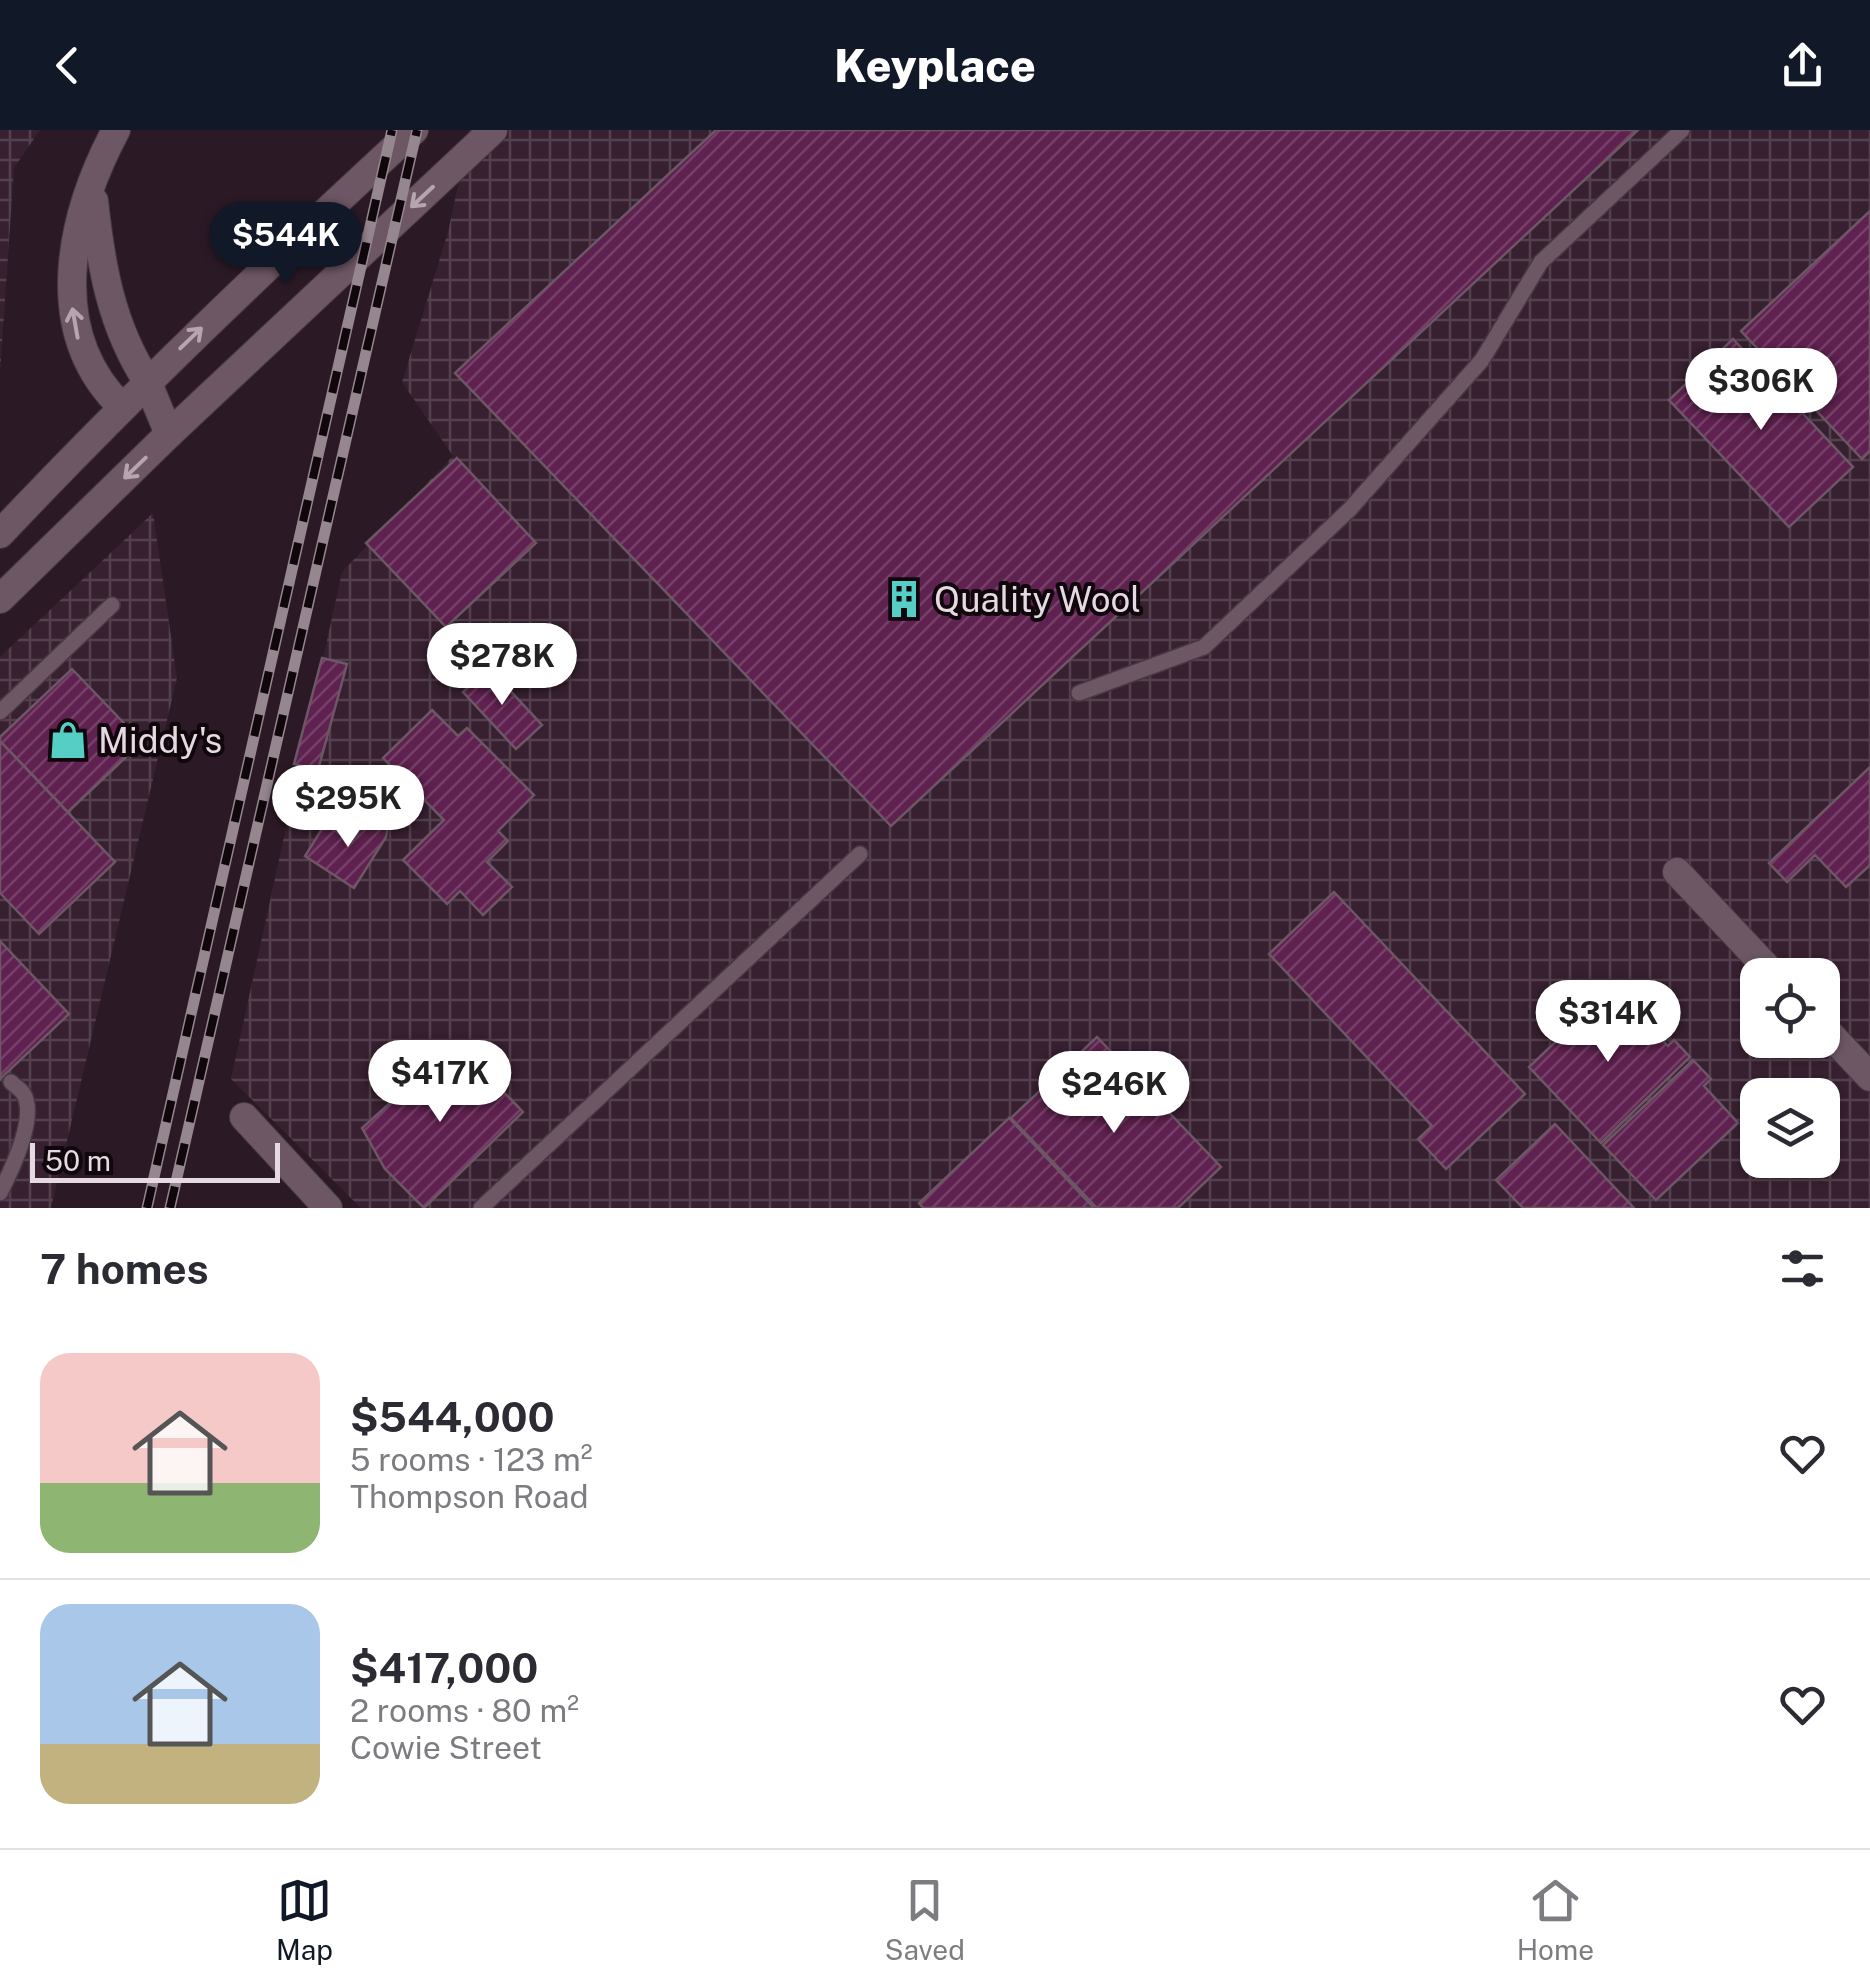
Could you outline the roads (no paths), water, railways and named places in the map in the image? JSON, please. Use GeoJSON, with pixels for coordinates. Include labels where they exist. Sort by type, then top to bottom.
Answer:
{"type":"FeatureCollection","features":[{"type":"Feature","properties":{"kind":"main road"},"geometry":{"type":"LineString","coordinates":[[116,130],[92,184],[76,243],[72,308],[88,366],[122,406],[169,434]]}},
{"type":"Feature","properties":{"kind":"main road"},"geometry":{"type":"LineString","coordinates":[[0,534],[147,381],[311,222],[414,130]]}},
{"type":"Feature","properties":{"kind":"main road"},"geometry":{"type":"LineString","coordinates":[[0,599],[169,434],[493,130]]}},
{"type":"Feature","properties":{"kind":"main road"},"geometry":{"type":"LineString","coordinates":[[92,184],[108,296],[124,340],[147,381],[169,434]]}},
{"type":"Feature","properties":{"kind":"main road"},"geometry":{"type":"LineString","coordinates":[[1677,872],[1758,958]]}},
{"type":"Feature","properties":{"kind":"main road"},"geometry":{"type":"LineString","coordinates":[[1840,1045],[1870,1076]]}},
{"type":"Feature","properties":{"kind":"main road"},"geometry":{"type":"LineString","coordinates":[[244,1118],[328,1208]]}},
{"type":"Feature","properties":{"kind":"lane"},"geometry":{"type":"LineString","coordinates":[[1079,693],[1204,647],[1350,508],[1469,375],[1482,360],[1540,262],[1682,130]]}},
{"type":"Feature","properties":{"kind":"lane"},"geometry":{"type":"LineString","coordinates":[[0,712],[112,605]]}},
{"type":"Feature","properties":{"kind":"lane"},"geometry":{"type":"LineString","coordinates":[[481,1208],[860,854]]}},
{"type":"Feature","properties":{"kind":"lane"},"geometry":{"type":"LineString","coordinates":[[0,1194],[23,1136],[27,1114],[25,1095],[11,1082]]}},
{"type":"Feature","properties":{"kind":"railway"},"geometry":{"type":"LineString","coordinates":[[147,1208],[392,130]]}},
{"type":"Feature","properties":{"kind":"railway"},"geometry":{"type":"LineString","coordinates":[[170,1208],[417,130]]}},
{"type":"Feature","properties":{"kind":"place","name":"Quality Wool"},"geometry":{"type":"Point","coordinates":[904,599]}},
{"type":"Feature","properties":{"kind":"place","name":"Middy's"},"geometry":{"type":"Point","coordinates":[68,740]}}]}
